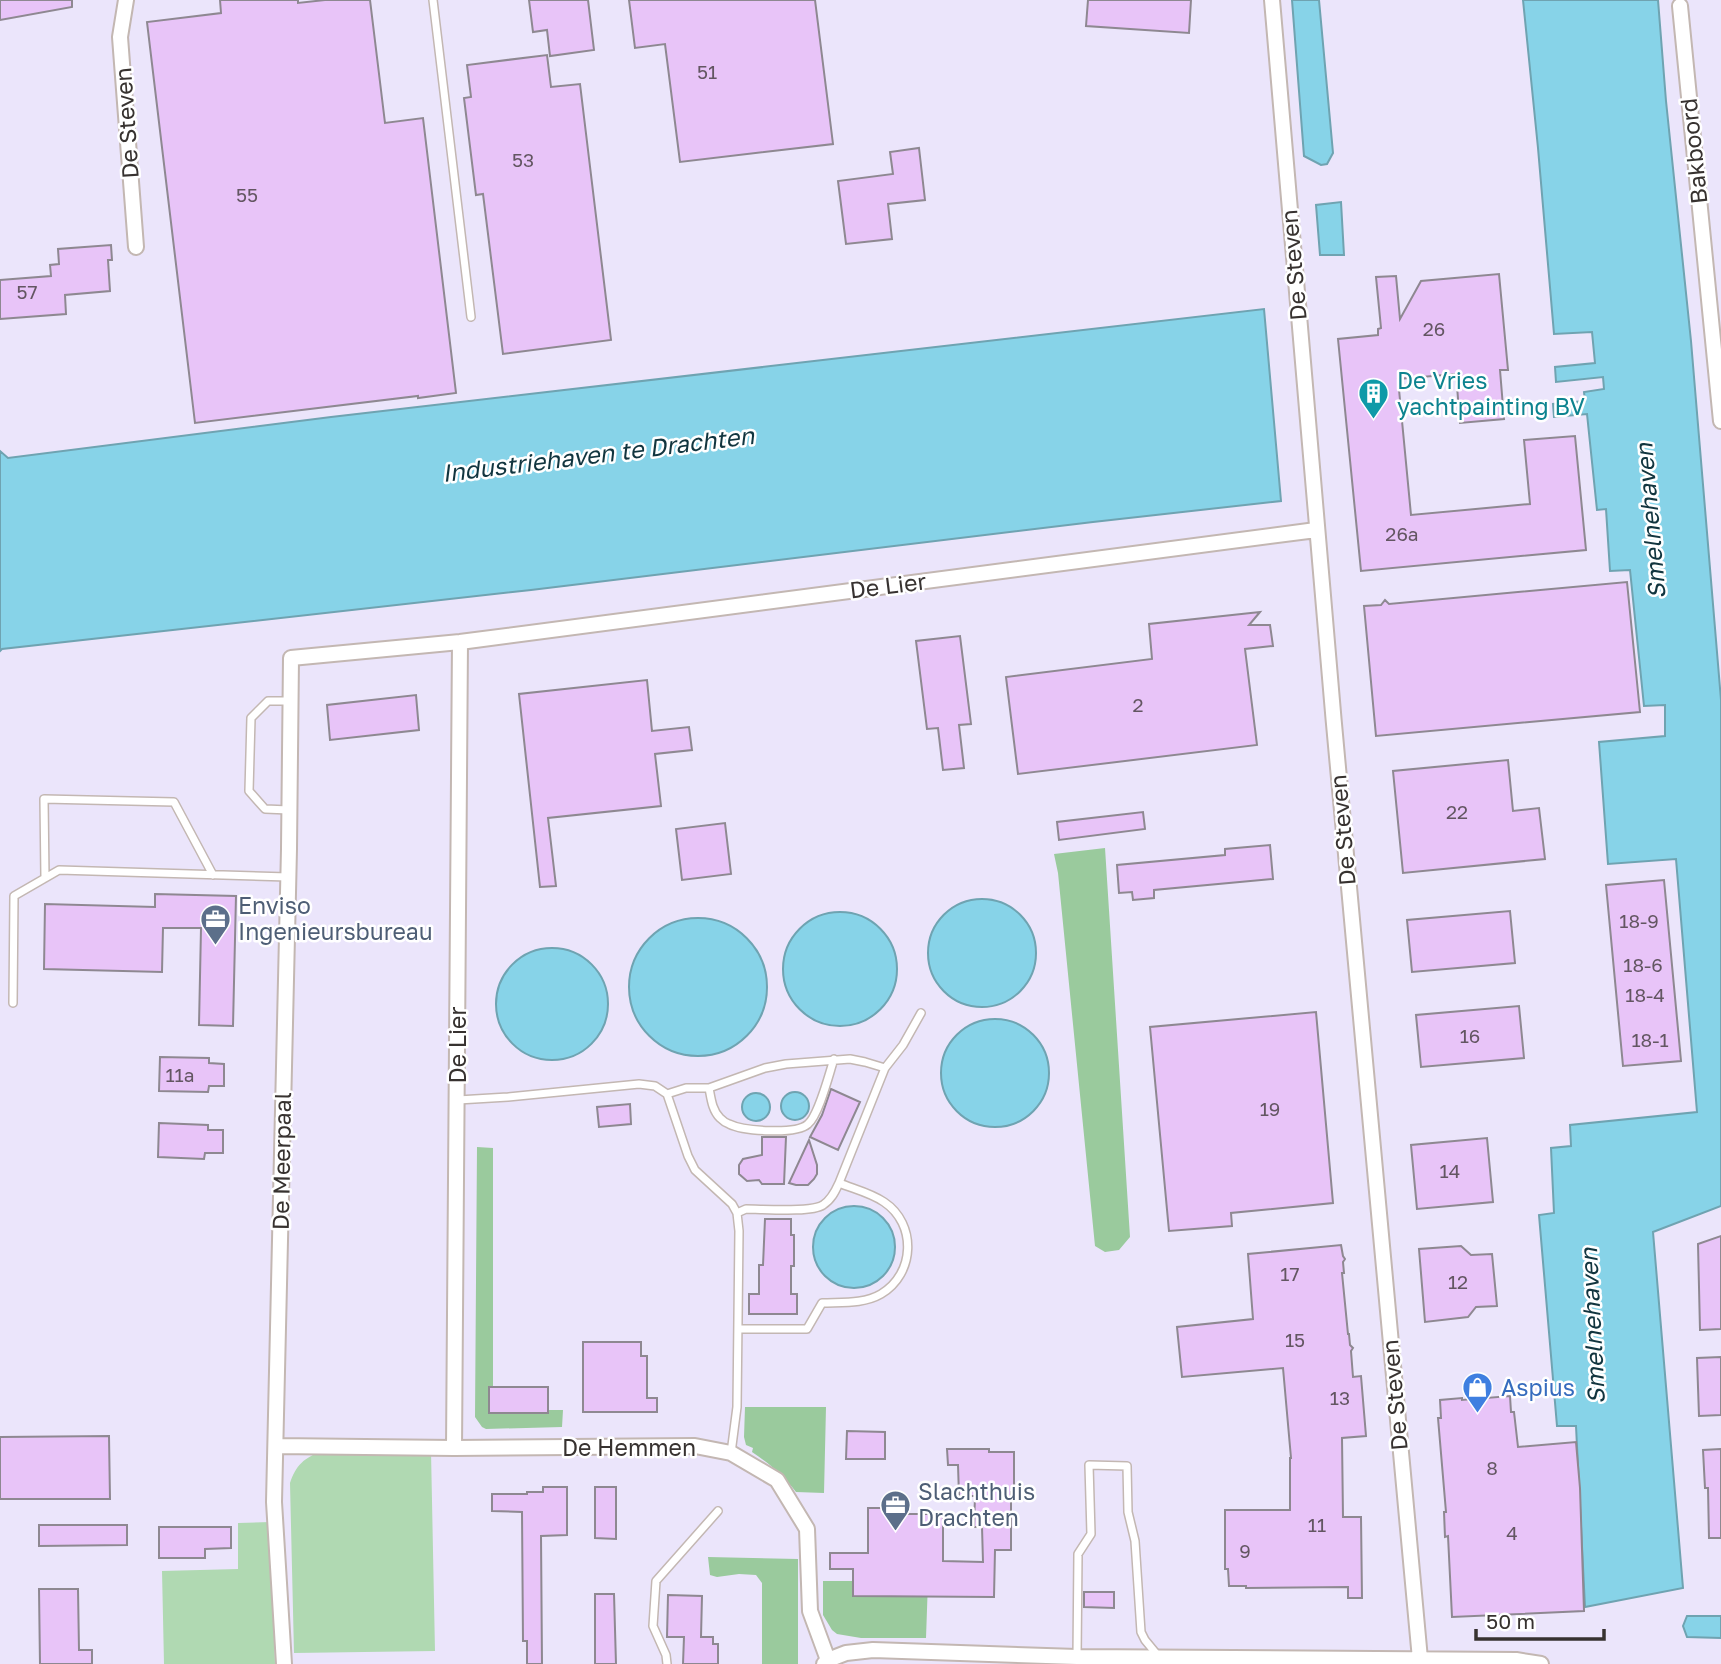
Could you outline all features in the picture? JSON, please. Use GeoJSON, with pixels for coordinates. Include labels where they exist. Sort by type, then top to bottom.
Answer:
{"type":"FeatureCollection","features":[{"type":"Feature","properties":{"kind":"street","name":"De Steven"},"geometry":{"type":"LineString","coordinates":[[126,0],[120,37],[136,247]]}},
{"type":"Feature","properties":{"kind":"street","name":"De Steven"},"geometry":{"type":"LineString","coordinates":[[1272,0],[1317,530],[1420,1659]]}},
{"type":"Feature","properties":{"kind":"street","name":"Bakboord"},"geometry":{"type":"LineString","coordinates":[[1680,6],[1721,421]]}},
{"type":"Feature","properties":{"kind":"street","name":"De Lier"},"geometry":{"type":"LineString","coordinates":[[291,657],[460,642],[1317,530]]}},
{"type":"Feature","properties":{"kind":"street","name":"De Lier"},"geometry":{"type":"LineString","coordinates":[[454,1448],[460,642]]}},
{"type":"Feature","properties":{"kind":"street","name":"De Meerpaal"},"geometry":{"type":"LineString","coordinates":[[284,1664],[274,1502],[291,657]]}},
{"type":"Feature","properties":{"kind":"street","name":"De Hemmen"},"geometry":{"type":"LineString","coordinates":[[276,1446],[695,1446],[731,1453],[776,1480],[807,1528],[810,1611],[826,1662]]}},
{"type":"Feature","properties":{"kind":"street"},"geometry":{"type":"LineString","coordinates":[[826,1662],[846,1653],[873,1650],[1077,1657],[1517,1660],[1541,1664]]}},
{"type":"Feature","properties":{"kind":"lane"},"geometry":{"type":"LineString","coordinates":[[433,0],[471,317]]}},
{"type":"Feature","properties":{"kind":"lane"},"geometry":{"type":"LineString","coordinates":[[289,810],[265,809],[249,791],[251,718],[268,701],[291,701]]}},
{"type":"Feature","properties":{"kind":"lane"},"geometry":{"type":"LineString","coordinates":[[45,878],[44,799],[174,802],[213,875]]}},
{"type":"Feature","properties":{"kind":"lane"},"geometry":{"type":"LineString","coordinates":[[13,1003],[14,896],[59,870],[288,877]]}},
{"type":"Feature","properties":{"kind":"lane"},"geometry":{"type":"LineString","coordinates":[[737,1213],[746,1209],[809,1209],[821,1207],[831,1199],[885,1068],[903,1045],[920,1013]]}},
{"type":"Feature","properties":{"kind":"lane"},"geometry":{"type":"LineString","coordinates":[[709,1088],[717,1114],[730,1125],[766,1130],[798,1129],[807,1126],[817,1112],[834,1059]]}},
{"type":"Feature","properties":{"kind":"lane"},"geometry":{"type":"LineString","coordinates":[[667,1094],[686,1088],[709,1088],[765,1068],[786,1064],[850,1059],[885,1068]]}},
{"type":"Feature","properties":{"kind":"lane"},"geometry":{"type":"LineString","coordinates":[[458,1100],[639,1084],[655,1086],[667,1094],[695,1170],[732,1203],[737,1213],[737,1407],[731,1453]]}},
{"type":"Feature","properties":{"kind":"lane"},"geometry":{"type":"LineString","coordinates":[[737,1329],[807,1329],[822,1303],[868,1300],[892,1286],[900,1275],[906,1263],[908,1249],[903,1223],[885,1202],[839,1183]]}},
{"type":"Feature","properties":{"kind":"lane"},"geometry":{"type":"LineString","coordinates":[[1077,1657],[1078,1554],[1091,1534],[1089,1465],[1127,1466],[1128,1512],[1135,1541],[1141,1632],[1160,1658]]}},
{"type":"Feature","properties":{"kind":"lane"},"geometry":{"type":"LineString","coordinates":[[667,1664],[666,1655],[653,1626],[656,1581],[718,1511]]}},
{"type":"Feature","properties":{"kind":"shaded area"},"geometry":{"type":"Polygon","coordinates":[[[0,0],[1721,0],[1721,1664],[0,1664],[0,0]]]}},
{"type":"Feature","properties":{"kind":"green space"},"geometry":{"type":"Polygon","coordinates":[[[1105,848],[1130,1237],[1119,1250],[1105,1252],[1095,1246],[1054,854],[1105,848]]]}},
{"type":"Feature","properties":{"kind":"green space"},"geometry":{"type":"Polygon","coordinates":[[[477,1147],[493,1148],[493,1387],[505,1410],[563,1410],[562,1427],[486,1429],[475,1417],[477,1147]]]}},
{"type":"Feature","properties":{"kind":"green space"},"geometry":{"type":"Polygon","coordinates":[[[745,1407],[826,1407],[824,1493],[796,1492],[776,1470],[752,1452],[753,1448],[746,1445],[744,1437],[745,1407]]]}},
{"type":"Feature","properties":{"kind":"green space"},"geometry":{"type":"Polygon","coordinates":[[[322,1451],[431,1451],[435,1651],[294,1653],[290,1483],[302,1463],[322,1451]]]}},
{"type":"Feature","properties":{"kind":"green space"},"geometry":{"type":"Polygon","coordinates":[[[271,1522],[275,1664],[164,1664],[162,1571],[238,1569],[238,1523],[271,1522]]]}},
{"type":"Feature","properties":{"kind":"green space"},"geometry":{"type":"Polygon","coordinates":[[[708,1557],[798,1559],[798,1664],[762,1664],[762,1583],[756,1575],[710,1575],[708,1557]]]}},
{"type":"Feature","properties":{"kind":"green space"},"geometry":{"type":"Polygon","coordinates":[[[823,1581],[928,1581],[926,1638],[861,1638],[837,1634],[823,1615],[823,1581]]]}},
{"type":"Feature","properties":{"kind":"water"},"geometry":{"type":"Polygon","coordinates":[[[1292,0],[1319,0],[1333,153],[1327,164],[1321,165],[1304,156],[1292,0]]]}},
{"type":"Feature","properties":{"kind":"water","name":"Smelnehaven"},"geometry":{"type":"Polygon","coordinates":[[[1523,0],[1658,0],[1691,341],[1721,700],[1721,1206],[1653,1232],[1683,1588],[1585,1607],[1576,1426],[1557,1426],[1539,1215],[1554,1213],[1551,1148],[1571,1146],[1570,1125],[1697,1112],[1676,859],[1608,864],[1599,742],[1665,736],[1665,705],[1644,706],[1630,570],[1610,571],[1606,509],[1597,510],[1587,414],[1554,417],[1553,404],[1585,401],[1584,392],[1604,389],[1603,377],[1556,382],[1555,367],[1595,363],[1592,332],[1554,334],[1523,0]]]}},
{"type":"Feature","properties":{"kind":"water"},"geometry":{"type":"Polygon","coordinates":[[[1341,202],[1344,255],[1320,255],[1316,205],[1341,202]]]}},
{"type":"Feature","properties":{"kind":"water","name":"Industriehaven te Drachten"},"geometry":{"type":"Polygon","coordinates":[[[1264,309],[1281,501],[0,651],[0,451],[8,458],[331,417],[1264,309]]]}},
{"type":"Feature","properties":{"kind":"water"},"geometry":{"type":"Polygon","coordinates":[[[982,899],[1003,903],[1020,915],[1032,932],[1036,953],[1032,974],[1020,991],[1003,1003],[982,1007],[961,1003],[944,991],[932,974],[928,953],[932,932],[944,915],[961,903],[982,899]]]}},
{"type":"Feature","properties":{"kind":"water"},"geometry":{"type":"Polygon","coordinates":[[[840,912],[862,916],[881,928],[893,947],[897,969],[893,991],[881,1010],[862,1022],[840,1026],[818,1022],[799,1010],[787,991],[783,969],[787,947],[799,928],[818,916],[840,912]]]}},
{"type":"Feature","properties":{"kind":"water"},"geometry":{"type":"Polygon","coordinates":[[[698,918],[724,924],[747,938],[761,961],[767,987],[761,1013],[747,1036],[724,1050],[698,1056],[672,1050],[649,1036],[635,1013],[629,987],[635,961],[649,938],[672,924],[698,918]]]}},
{"type":"Feature","properties":{"kind":"water"},"geometry":{"type":"Polygon","coordinates":[[[552,948],[573,952],[592,964],[604,983],[608,1004],[604,1025],[592,1044],[573,1056],[552,1060],[531,1056],[512,1044],[500,1025],[496,1004],[500,983],[512,964],[531,952],[552,948]]]}},
{"type":"Feature","properties":{"kind":"water"},"geometry":{"type":"Polygon","coordinates":[[[995,1019],[1016,1023],[1033,1035],[1045,1052],[1049,1073],[1045,1094],[1033,1111],[1016,1123],[995,1127],[974,1123],[957,1111],[945,1094],[941,1073],[945,1052],[957,1035],[974,1023],[995,1019]]]}},
{"type":"Feature","properties":{"kind":"water"},"geometry":{"type":"Polygon","coordinates":[[[795,1092],[805,1096],[809,1106],[805,1116],[795,1120],[785,1116],[781,1106],[785,1096],[795,1092]]]}},
{"type":"Feature","properties":{"kind":"water"},"geometry":{"type":"Polygon","coordinates":[[[756,1093],[766,1097],[770,1107],[766,1117],[756,1121],[746,1117],[742,1107],[746,1097],[756,1093]]]}},
{"type":"Feature","properties":{"kind":"water"},"geometry":{"type":"Polygon","coordinates":[[[846,1206],[862,1206],[877,1213],[888,1224],[895,1239],[892,1263],[883,1276],[862,1288],[846,1288],[831,1281],[820,1270],[813,1255],[813,1239],[820,1224],[831,1213],[846,1206]]]}},
{"type":"Feature","properties":{"kind":"water"},"geometry":{"type":"Polygon","coordinates":[[[1687,1616],[1721,1616],[1721,1638],[1687,1637],[1683,1626],[1687,1616]]]}},
{"type":"Feature","properties":{"kind":"building"},"geometry":{"type":"Polygon","coordinates":[[[0,0],[72,0],[72,7],[0,20],[0,0]]]}},
{"type":"Feature","properties":{"kind":"building"},"geometry":{"type":"Polygon","coordinates":[[[220,0],[298,0],[298,3],[370,0],[385,123],[423,118],[456,393],[195,423],[147,22],[221,13],[220,0]]]}},
{"type":"Feature","properties":{"kind":"building"},"geometry":{"type":"Polygon","coordinates":[[[529,0],[588,0],[594,50],[550,56],[547,30],[533,32],[529,0]]]}},
{"type":"Feature","properties":{"kind":"building"},"geometry":{"type":"Polygon","coordinates":[[[629,0],[815,0],[833,144],[680,162],[665,44],[635,48],[629,0]]]}},
{"type":"Feature","properties":{"kind":"building"},"geometry":{"type":"Polygon","coordinates":[[[1088,0],[1191,0],[1189,33],[1086,26],[1088,0]]]}},
{"type":"Feature","properties":{"kind":"building"},"geometry":{"type":"Polygon","coordinates":[[[547,55],[551,87],[580,84],[611,340],[503,354],[483,194],[476,195],[464,98],[471,97],[467,65],[547,55]]]}},
{"type":"Feature","properties":{"kind":"building"},"geometry":{"type":"Polygon","coordinates":[[[919,148],[925,200],[888,204],[892,239],[846,244],[838,181],[893,174],[890,152],[919,148]]]}},
{"type":"Feature","properties":{"kind":"building"},"geometry":{"type":"Polygon","coordinates":[[[111,245],[112,260],[108,260],[110,291],[65,295],[66,314],[0,319],[0,280],[51,276],[50,265],[59,264],[58,249],[111,245]]]}},
{"type":"Feature","properties":{"kind":"building","name":"De Vries yachtpainting BV"},"geometry":{"type":"Polygon","coordinates":[[[1499,274],[1508,370],[1500,370],[1504,419],[1460,423],[1456,374],[1398,379],[1411,515],[1530,504],[1524,440],[1575,436],[1586,550],[1361,571],[1338,339],[1378,335],[1378,329],[1381,328],[1376,277],[1396,276],[1400,319],[1421,281],[1499,274]]]}},
{"type":"Feature","properties":{"kind":"building"},"geometry":{"type":"Polygon","coordinates":[[[1627,582],[1640,712],[1376,736],[1364,606],[1381,605],[1385,600],[1389,604],[1627,582]]]}},
{"type":"Feature","properties":{"kind":"building"},"geometry":{"type":"Polygon","coordinates":[[[1260,612],[1249,625],[1270,625],[1273,646],[1245,649],[1257,745],[1018,774],[1006,677],[1152,659],[1149,624],[1260,612]]]}},
{"type":"Feature","properties":{"kind":"building"},"geometry":{"type":"Polygon","coordinates":[[[960,636],[971,724],[959,725],[964,768],[943,770],[938,728],[927,729],[916,641],[960,636]]]}},
{"type":"Feature","properties":{"kind":"building"},"geometry":{"type":"Polygon","coordinates":[[[647,680],[652,731],[689,727],[692,750],[655,754],[661,806],[548,818],[556,886],[540,887],[519,694],[647,680]]]}},
{"type":"Feature","properties":{"kind":"building"},"geometry":{"type":"Polygon","coordinates":[[[416,695],[419,730],[330,740],[327,705],[416,695]]]}},
{"type":"Feature","properties":{"kind":"building"},"geometry":{"type":"Polygon","coordinates":[[[1508,760],[1513,811],[1539,808],[1545,859],[1403,873],[1393,771],[1508,760]]]}},
{"type":"Feature","properties":{"kind":"building"},"geometry":{"type":"Polygon","coordinates":[[[1143,812],[1145,829],[1059,840],[1057,822],[1143,812]]]}},
{"type":"Feature","properties":{"kind":"building"},"geometry":{"type":"Polygon","coordinates":[[[725,823],[731,874],[682,880],[676,829],[725,823]]]}},
{"type":"Feature","properties":{"kind":"building"},"geometry":{"type":"Polygon","coordinates":[[[1270,845],[1273,879],[1154,890],[1154,898],[1133,900],[1132,892],[1119,893],[1117,865],[1225,855],[1225,849],[1270,845]]]}},
{"type":"Feature","properties":{"kind":"building"},"geometry":{"type":"Polygon","coordinates":[[[1664,880],[1681,1061],[1623,1066],[1606,885],[1664,880]]]}},
{"type":"Feature","properties":{"kind":"building"},"geometry":{"type":"Polygon","coordinates":[[[155,894],[236,896],[233,1026],[199,1025],[201,928],[163,928],[162,972],[44,969],[45,904],[155,907],[155,894]]]}},
{"type":"Feature","properties":{"kind":"building"},"geometry":{"type":"Polygon","coordinates":[[[1510,911],[1515,963],[1412,972],[1407,920],[1510,911]]]}},
{"type":"Feature","properties":{"kind":"building"},"geometry":{"type":"Polygon","coordinates":[[[1519,1006],[1524,1058],[1421,1067],[1416,1015],[1519,1006]]]}},
{"type":"Feature","properties":{"kind":"building"},"geometry":{"type":"Polygon","coordinates":[[[1316,1012],[1333,1203],[1231,1213],[1232,1226],[1169,1231],[1150,1027],[1316,1012]]]}},
{"type":"Feature","properties":{"kind":"building"},"geometry":{"type":"Polygon","coordinates":[[[160,1057],[209,1058],[209,1063],[224,1064],[224,1086],[209,1086],[208,1092],[159,1091],[160,1057]]]}},
{"type":"Feature","properties":{"kind":"building"},"geometry":{"type":"Polygon","coordinates":[[[831,1089],[860,1102],[838,1150],[810,1137],[822,1115],[831,1089]]]}},
{"type":"Feature","properties":{"kind":"building"},"geometry":{"type":"Polygon","coordinates":[[[630,1104],[631,1124],[599,1127],[597,1107],[630,1104]]]}},
{"type":"Feature","properties":{"kind":"building"},"geometry":{"type":"Polygon","coordinates":[[[159,1123],[208,1125],[208,1130],[223,1130],[223,1153],[205,1153],[204,1159],[158,1157],[159,1123]]]}},
{"type":"Feature","properties":{"kind":"building"},"geometry":{"type":"Polygon","coordinates":[[[762,1137],[786,1137],[784,1184],[747,1181],[739,1174],[739,1165],[743,1159],[762,1155],[762,1137]]]}},
{"type":"Feature","properties":{"kind":"building"},"geometry":{"type":"Polygon","coordinates":[[[1487,1138],[1493,1202],[1417,1209],[1411,1145],[1487,1138]]]}},
{"type":"Feature","properties":{"kind":"building"},"geometry":{"type":"Polygon","coordinates":[[[809,1140],[817,1174],[808,1185],[789,1183],[809,1140]]]}},
{"type":"Feature","properties":{"kind":"building"},"geometry":{"type":"Polygon","coordinates":[[[765,1219],[791,1219],[794,1266],[791,1266],[791,1294],[797,1294],[797,1314],[749,1314],[749,1294],[759,1294],[759,1265],[763,1265],[765,1219]]]}},
{"type":"Feature","properties":{"kind":"building"},"geometry":{"type":"Polygon","coordinates":[[[1721,1236],[1721,1329],[1700,1330],[1698,1244],[1721,1236]]]}},
{"type":"Feature","properties":{"kind":"building"},"geometry":{"type":"Polygon","coordinates":[[[1341,1245],[1345,1259],[1342,1273],[1348,1334],[1353,1348],[1353,1377],[1361,1376],[1366,1436],[1342,1438],[1343,1517],[1361,1517],[1362,1598],[1348,1598],[1348,1587],[1229,1586],[1228,1569],[1225,1569],[1225,1510],[1290,1510],[1291,1458],[1283,1368],[1182,1377],[1177,1327],[1253,1319],[1248,1254],[1341,1245]]]}},
{"type":"Feature","properties":{"kind":"building"},"geometry":{"type":"Polygon","coordinates":[[[1461,1246],[1471,1255],[1492,1254],[1497,1306],[1476,1307],[1468,1317],[1425,1322],[1419,1249],[1461,1246]]]}},
{"type":"Feature","properties":{"kind":"building"},"geometry":{"type":"Polygon","coordinates":[[[583,1342],[641,1342],[641,1356],[647,1356],[647,1398],[657,1398],[657,1412],[583,1412],[583,1342]]]}},
{"type":"Feature","properties":{"kind":"building"},"geometry":{"type":"Polygon","coordinates":[[[1721,1357],[1721,1415],[1699,1416],[1697,1358],[1721,1357]]]}},
{"type":"Feature","properties":{"kind":"building"},"geometry":{"type":"Polygon","coordinates":[[[489,1387],[548,1387],[548,1413],[489,1413],[489,1387]]]}},
{"type":"Feature","properties":{"kind":"building"},"geometry":{"type":"Polygon","coordinates":[[[1510,1396],[1518,1447],[1576,1442],[1584,1611],[1452,1617],[1438,1418],[1441,1418],[1440,1400],[1510,1396]]]}},
{"type":"Feature","properties":{"kind":"building"},"geometry":{"type":"Polygon","coordinates":[[[847,1431],[885,1432],[885,1459],[846,1459],[847,1431]]]}},
{"type":"Feature","properties":{"kind":"building"},"geometry":{"type":"Polygon","coordinates":[[[109,1436],[110,1499],[0,1499],[0,1437],[109,1436]]]}},
{"type":"Feature","properties":{"kind":"building"},"geometry":{"type":"Polygon","coordinates":[[[947,1449],[1014,1452],[1011,1550],[995,1550],[994,1597],[853,1596],[853,1569],[830,1569],[830,1553],[868,1553],[868,1508],[904,1508],[905,1514],[943,1514],[943,1561],[983,1562],[982,1527],[974,1527],[975,1496],[959,1496],[958,1465],[948,1465],[947,1449]]]}},
{"type":"Feature","properties":{"kind":"building"},"geometry":{"type":"Polygon","coordinates":[[[1721,1449],[1721,1538],[1709,1538],[1708,1488],[1705,1488],[1703,1450],[1721,1449]]]}},
{"type":"Feature","properties":{"kind":"building"},"geometry":{"type":"Polygon","coordinates":[[[543,1487],[567,1487],[567,1535],[541,1536],[542,1664],[527,1664],[527,1641],[523,1641],[522,1512],[492,1511],[492,1494],[543,1492],[543,1487]]]}},
{"type":"Feature","properties":{"kind":"building"},"geometry":{"type":"Polygon","coordinates":[[[595,1487],[616,1487],[616,1539],[595,1538],[595,1487]]]}},
{"type":"Feature","properties":{"kind":"building"},"geometry":{"type":"Polygon","coordinates":[[[39,1525],[127,1525],[127,1545],[39,1546],[39,1525]]]}},
{"type":"Feature","properties":{"kind":"building"},"geometry":{"type":"Polygon","coordinates":[[[159,1527],[231,1527],[231,1548],[205,1549],[205,1558],[159,1558],[159,1527]]]}},
{"type":"Feature","properties":{"kind":"building"},"geometry":{"type":"Polygon","coordinates":[[[39,1589],[78,1589],[79,1650],[92,1650],[92,1664],[40,1664],[39,1589]]]}},
{"type":"Feature","properties":{"kind":"building"},"geometry":{"type":"Polygon","coordinates":[[[1084,1592],[1114,1592],[1114,1608],[1084,1607],[1084,1592]]]}},
{"type":"Feature","properties":{"kind":"building"},"geometry":{"type":"Polygon","coordinates":[[[595,1594],[614,1594],[616,1664],[595,1664],[595,1594]]]}},
{"type":"Feature","properties":{"kind":"building"},"geometry":{"type":"Polygon","coordinates":[[[668,1595],[702,1596],[701,1637],[713,1637],[713,1644],[718,1644],[718,1664],[683,1664],[684,1637],[667,1637],[668,1595]]]}},
{"type":"Feature","properties":{"kind":"place","name":"De Vries yachtpainting BV"},"geometry":{"type":"Point","coordinates":[1374,421]}},
{"type":"Feature","properties":{"kind":"place","name":"Enviso Ingenieursbureau"},"geometry":{"type":"Point","coordinates":[215,946]}},
{"type":"Feature","properties":{"kind":"place","name":"Aspius"},"geometry":{"type":"Point","coordinates":[1478,1415]}},
{"type":"Feature","properties":{"kind":"place","name":"Slachthuis Drachten"},"geometry":{"type":"Point","coordinates":[895,1532]}}]}
